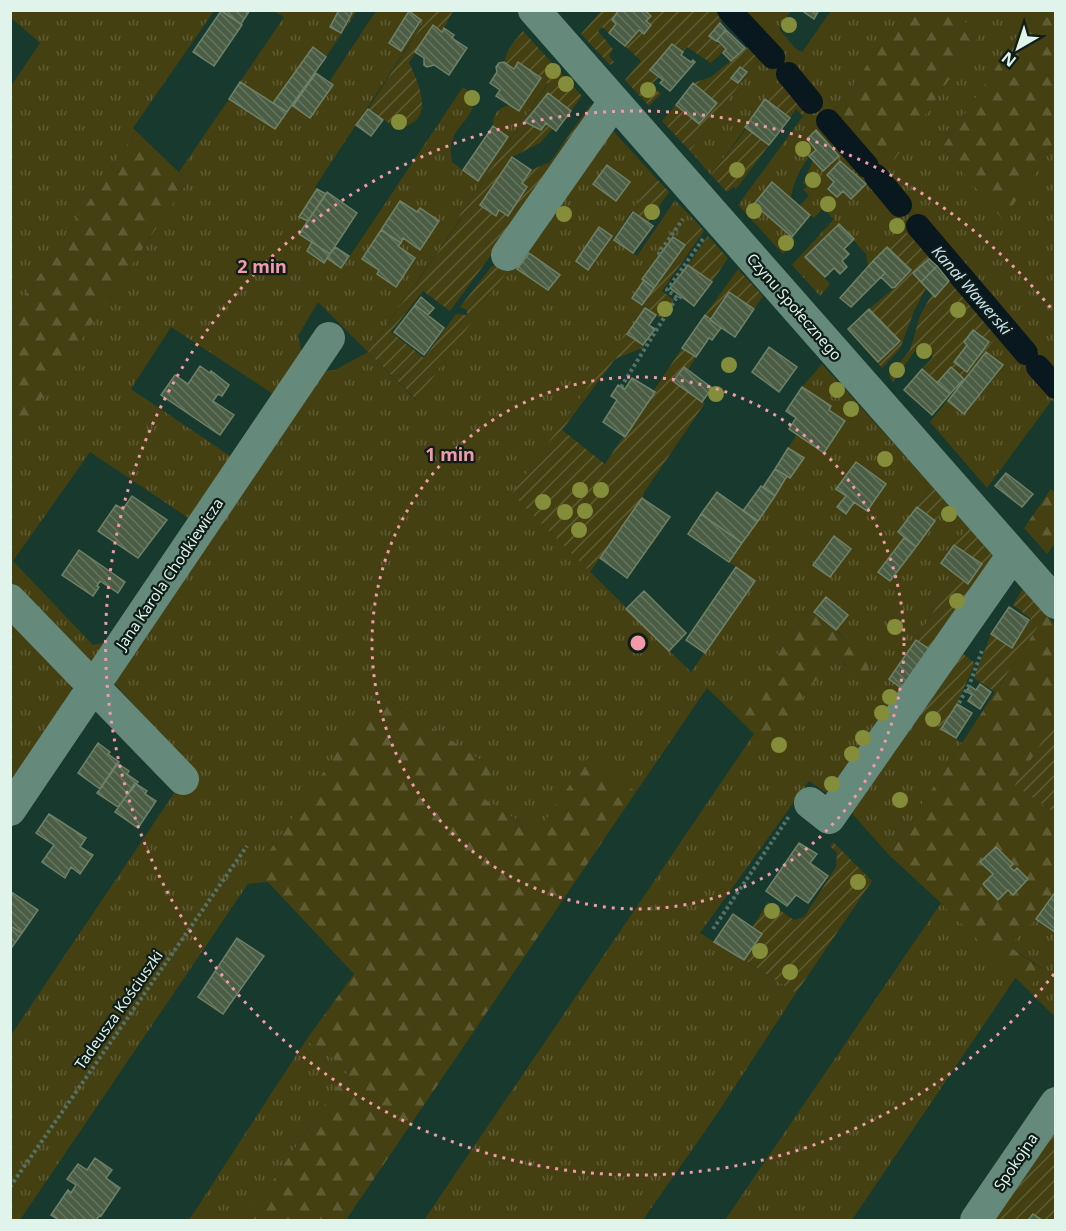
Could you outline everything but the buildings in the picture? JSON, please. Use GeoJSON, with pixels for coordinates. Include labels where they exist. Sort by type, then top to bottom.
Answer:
{"type":"FeatureCollection","features":[{"type":"Feature","properties":{"kind":"street","name":"Czynu Społecznego"},"geometry":{"type":"LineString","coordinates":[[534,10],[1012,556],[1056,603]]}},
{"type":"Feature","properties":{"kind":"street"},"geometry":{"type":"LineString","coordinates":[[507,255],[614,102]]}},
{"type":"Feature","properties":{"kind":"street","name":"Jana Karola Chodkiewicza"},"geometry":{"type":"LineString","coordinates":[[10,810],[329,338]]}},
{"type":"Feature","properties":{"kind":"street"},"geometry":{"type":"LineString","coordinates":[[810,803],[829,818],[1012,556]]}},
{"type":"Feature","properties":{"kind":"street"},"geometry":{"type":"LineString","coordinates":[[10,600],[183,779]]}},
{"type":"Feature","properties":{"kind":"street","name":"Spokojna"},"geometry":{"type":"LineString","coordinates":[[976,1221],[1056,1103]]}},
{"type":"Feature","properties":{"kind":"path"},"geometry":{"type":"LineString","coordinates":[[660,255],[687,213]]}},
{"type":"Feature","properties":{"kind":"path"},"geometry":{"type":"LineString","coordinates":[[621,387],[679,297],[667,290],[706,234]]}},
{"type":"Feature","properties":{"kind":"path"},"geometry":{"type":"LineString","coordinates":[[959,703],[970,683],[985,643]]}},
{"type":"Feature","properties":{"kind":"path"},"geometry":{"type":"LineString","coordinates":[[713,929],[794,808],[810,803]]}},
{"type":"Feature","properties":{"kind":"path","name":"Tadeusza Kościuszki"},"geometry":{"type":"LineString","coordinates":[[10,1187],[248,846]]}},
{"type":"Feature","properties":{"kind":"green space"},"geometry":{"type":"Polygon","coordinates":[[[10,11],[214,11],[133,128],[136,131],[11,317],[11,86],[40,43],[11,18],[10,11]]]}},
{"type":"Feature","properties":{"kind":"green space"},"geometry":{"type":"Polygon","coordinates":[[[274,11],[357,11],[326,57],[313,47],[273,103],[240,82],[284,17],[274,11]]]}},
{"type":"Feature","properties":{"kind":"green space"},"geometry":{"type":"Polygon","coordinates":[[[376,11],[431,11],[315,187],[317,189],[300,217],[308,221],[312,242],[307,251],[324,263],[327,258],[342,268],[463,87],[470,93],[473,106],[452,141],[452,162],[478,181],[508,138],[493,126],[497,112],[509,105],[519,111],[541,78],[548,83],[459,216],[461,218],[368,352],[318,302],[298,336],[302,354],[273,394],[171,327],[131,389],[233,458],[190,519],[90,452],[13,561],[93,645],[110,641],[99,658],[83,664],[11,584],[11,444],[188,181],[179,172],[229,99],[275,128],[293,106],[310,118],[333,85],[329,82],[376,11]]]}},
{"type":"Feature","properties":{"kind":"green space"},"geometry":{"type":"Polygon","coordinates":[[[431,11],[453,11],[442,32],[432,26],[409,63],[421,93],[421,112],[417,120],[409,125],[396,128],[368,109],[431,11]]]}},
{"type":"Feature","properties":{"kind":"green space"},"geometry":{"type":"Polygon","coordinates":[[[601,11],[619,11],[612,20],[616,24],[609,33],[602,27],[598,31],[613,49],[609,56],[614,62],[610,65],[581,34],[601,11]]]}},
{"type":"Feature","properties":{"kind":"green space"},"geometry":{"type":"Polygon","coordinates":[[[644,11],[720,11],[725,17],[709,36],[726,49],[711,63],[687,47],[683,52],[672,44],[651,70],[659,77],[651,85],[661,94],[649,106],[625,80],[641,61],[625,46],[639,30],[651,25],[646,21],[650,15],[644,11]]]}},
{"type":"Feature","properties":{"kind":"green space"},"geometry":{"type":"Polygon","coordinates":[[[720,11],[791,11],[779,29],[795,48],[802,52],[831,11],[905,11],[832,115],[981,33],[949,11],[1034,11],[942,148],[1003,219],[1055,143],[1055,403],[1052,400],[987,488],[930,422],[998,335],[938,265],[905,231],[868,266],[866,254],[839,224],[805,257],[830,284],[820,296],[792,265],[834,219],[823,208],[814,218],[800,206],[809,195],[803,190],[807,187],[803,183],[813,161],[823,171],[839,156],[816,130],[807,139],[816,150],[800,171],[790,202],[792,237],[795,240],[783,254],[738,205],[806,112],[780,81],[711,175],[690,151],[760,57],[720,11]],[[840,161],[827,175],[851,199],[865,184],[840,161]]]}},
{"type":"Feature","properties":{"kind":"green space"},"geometry":{"type":"Polygon","coordinates":[[[905,11],[949,11],[981,33],[884,175],[832,115],[905,11]]]}},
{"type":"Feature","properties":{"kind":"green space"},"geometry":{"type":"Polygon","coordinates":[[[1034,11],[1055,11],[1055,143],[1003,220],[942,148],[1034,11]]]}},
{"type":"Feature","properties":{"kind":"green space"},"geometry":{"type":"Polygon","coordinates":[[[523,31],[582,96],[571,111],[548,93],[525,122],[541,129],[546,123],[553,128],[540,143],[512,157],[480,205],[495,215],[499,210],[508,215],[527,187],[522,183],[531,170],[550,162],[590,105],[596,112],[450,311],[423,291],[391,332],[424,358],[456,314],[467,315],[467,310],[460,307],[491,267],[510,257],[514,261],[417,400],[368,352],[461,219],[459,216],[548,84],[519,63],[514,69],[504,62],[509,48],[523,31]]]}},
{"type":"Feature","properties":{"kind":"green space"},"geometry":{"type":"Polygon","coordinates":[[[750,45],[760,57],[690,151],[662,121],[676,105],[700,124],[717,103],[693,83],[711,77],[750,45]]]}},
{"type":"Feature","properties":{"kind":"green space"},"geometry":{"type":"Polygon","coordinates":[[[780,80],[807,112],[803,116],[796,109],[790,118],[765,99],[780,80]]]}},
{"type":"Feature","properties":{"kind":"green space"},"geometry":{"type":"Polygon","coordinates":[[[607,124],[655,177],[613,239],[637,256],[675,200],[699,225],[685,245],[673,237],[643,279],[632,298],[645,308],[512,494],[691,672],[755,581],[729,562],[787,476],[790,478],[803,458],[788,448],[797,434],[824,453],[845,422],[829,410],[831,406],[802,387],[822,364],[932,486],[898,532],[904,538],[878,572],[890,581],[948,504],[968,527],[941,563],[956,575],[889,679],[904,690],[832,797],[809,781],[700,933],[796,993],[717,1114],[643,1220],[424,1220],[754,734],[766,746],[838,650],[846,667],[846,640],[836,630],[848,615],[814,612],[811,608],[734,714],[707,688],[636,792],[588,759],[537,833],[477,794],[494,769],[378,692],[20,1220],[11,1220],[11,1035],[191,768],[113,682],[323,371],[335,370],[368,352],[416,400],[607,124]]]}},
{"type":"Feature","properties":{"kind":"green space"},"geometry":{"type":"Polygon","coordinates":[[[747,128],[769,145],[736,189],[733,187],[727,192],[711,175],[747,128]]]}},
{"type":"Feature","properties":{"kind":"green space"},"geometry":{"type":"Polygon","coordinates":[[[136,131],[188,181],[11,444],[11,317],[136,131]]]}},
{"type":"Feature","properties":{"kind":"green space"},"geometry":{"type":"Polygon","coordinates":[[[655,177],[669,192],[648,222],[632,211],[655,177]]]}},
{"type":"Feature","properties":{"kind":"green space"},"geometry":{"type":"Polygon","coordinates":[[[699,225],[704,231],[662,291],[674,300],[662,319],[642,305],[699,225]]]}},
{"type":"Feature","properties":{"kind":"green space"},"geometry":{"type":"Polygon","coordinates":[[[905,231],[938,265],[998,335],[964,379],[951,367],[937,383],[922,369],[933,357],[919,345],[893,382],[889,376],[910,350],[920,316],[932,294],[935,296],[949,281],[937,267],[914,273],[926,288],[914,311],[900,349],[882,368],[847,329],[878,362],[900,341],[869,309],[911,270],[887,247],[905,231]]]}},
{"type":"Feature","properties":{"kind":"green space"},"geometry":{"type":"Polygon","coordinates":[[[708,236],[728,258],[712,282],[688,265],[708,236]]]}},
{"type":"Feature","properties":{"kind":"green space"},"geometry":{"type":"Polygon","coordinates":[[[738,269],[763,296],[754,309],[729,293],[711,319],[705,315],[738,269]]]}},
{"type":"Feature","properties":{"kind":"green space"},"geometry":{"type":"Polygon","coordinates":[[[626,333],[643,345],[642,348],[615,359],[562,430],[605,464],[682,348],[696,357],[688,370],[683,367],[673,381],[705,403],[590,572],[512,494],[626,333]]]}},
{"type":"Feature","properties":{"kind":"green space"},"geometry":{"type":"Polygon","coordinates":[[[932,486],[948,504],[935,521],[917,507],[932,486]]]}},
{"type":"Feature","properties":{"kind":"green space"},"geometry":{"type":"Polygon","coordinates":[[[1051,489],[1055,493],[1055,543],[1047,554],[1024,528],[1051,489]]]}},
{"type":"Feature","properties":{"kind":"green space"},"geometry":{"type":"Polygon","coordinates":[[[968,527],[996,558],[932,651],[916,640],[956,575],[968,583],[982,565],[954,545],[968,527]]]}},
{"type":"Feature","properties":{"kind":"green space"},"geometry":{"type":"Polygon","coordinates":[[[1023,588],[1046,614],[995,692],[974,678],[991,634],[1012,647],[1031,619],[1013,605],[1023,588]]]}},
{"type":"Feature","properties":{"kind":"green space"},"geometry":{"type":"Polygon","coordinates":[[[811,608],[846,640],[852,632],[857,637],[868,660],[867,680],[862,683],[854,680],[838,651],[766,746],[734,714],[811,608]]]}},
{"type":"Feature","properties":{"kind":"green space"},"geometry":{"type":"Polygon","coordinates":[[[1046,614],[1055,625],[1055,721],[1016,785],[1055,813],[1056,932],[1036,919],[1010,947],[1042,969],[1028,990],[889,855],[1046,614]]]}},
{"type":"Feature","properties":{"kind":"green space"},"geometry":{"type":"Polygon","coordinates":[[[11,616],[71,679],[72,695],[11,786],[11,616]]]}},
{"type":"Feature","properties":{"kind":"green space"},"geometry":{"type":"Polygon","coordinates":[[[957,649],[975,663],[957,704],[941,729],[915,712],[957,649]]]}},
{"type":"Feature","properties":{"kind":"green space"},"geometry":{"type":"Polygon","coordinates":[[[378,692],[494,769],[477,794],[537,833],[588,758],[636,792],[346,1220],[246,1220],[349,1069],[306,1040],[354,974],[268,882],[247,884],[378,692]]]}},
{"type":"Feature","properties":{"kind":"green space"},"geometry":{"type":"Polygon","coordinates":[[[915,712],[962,743],[889,855],[849,810],[915,712]]]}},
{"type":"Feature","properties":{"kind":"green space"},"geometry":{"type":"Polygon","coordinates":[[[1055,721],[1055,813],[1015,785],[1055,721]]]}},
{"type":"Feature","properties":{"kind":"green space"},"geometry":{"type":"Polygon","coordinates":[[[833,842],[872,881],[796,993],[744,960],[762,935],[752,928],[768,902],[794,920],[804,917],[836,867],[837,853],[830,846],[833,842]]]}},
{"type":"Feature","properties":{"kind":"green space"},"geometry":{"type":"Polygon","coordinates":[[[941,903],[1016,977],[852,1220],[725,1220],[941,903]]]}},
{"type":"Feature","properties":{"kind":"green space"},"geometry":{"type":"Polygon","coordinates":[[[1036,919],[1055,932],[1055,1017],[1028,990],[1042,968],[1010,947],[1036,919]]]}},
{"type":"Feature","properties":{"kind":"green space"},"geometry":{"type":"Polygon","coordinates":[[[306,1040],[349,1069],[246,1220],[189,1220],[306,1040]]]}},
{"type":"Feature","properties":{"kind":"green space"},"geometry":{"type":"Polygon","coordinates":[[[1055,1128],[1055,1220],[1042,1220],[1033,1214],[1028,1220],[992,1220],[1055,1128]]]}},
{"type":"Feature","properties":{"kind":"waterway","name":"Kanał Wawerski"},"geometry":{"type":"LineString","coordinates":[[729,10],[773,57]]}},
{"type":"Feature","properties":{"kind":"waterway","name":"Kanał Wawerski"},"geometry":{"type":"LineString","coordinates":[[788,74],[811,102]]}},
{"type":"Feature","properties":{"kind":"waterway","name":"Kanał Wawerski"},"geometry":{"type":"LineString","coordinates":[[828,121],[867,166]]}},
{"type":"Feature","properties":{"kind":"waterway","name":"Kanał Wawerski"},"geometry":{"type":"LineString","coordinates":[[876,176],[900,205]]}},
{"type":"Feature","properties":{"kind":"waterway","name":"Kanał Wawerski"},"geometry":{"type":"LineString","coordinates":[[918,226],[1026,353]]}},
{"type":"Feature","properties":{"kind":"waterway","name":"Kanał Wawerski"},"geometry":{"type":"LineString","coordinates":[[1038,367],[1056,387]]}}]}
